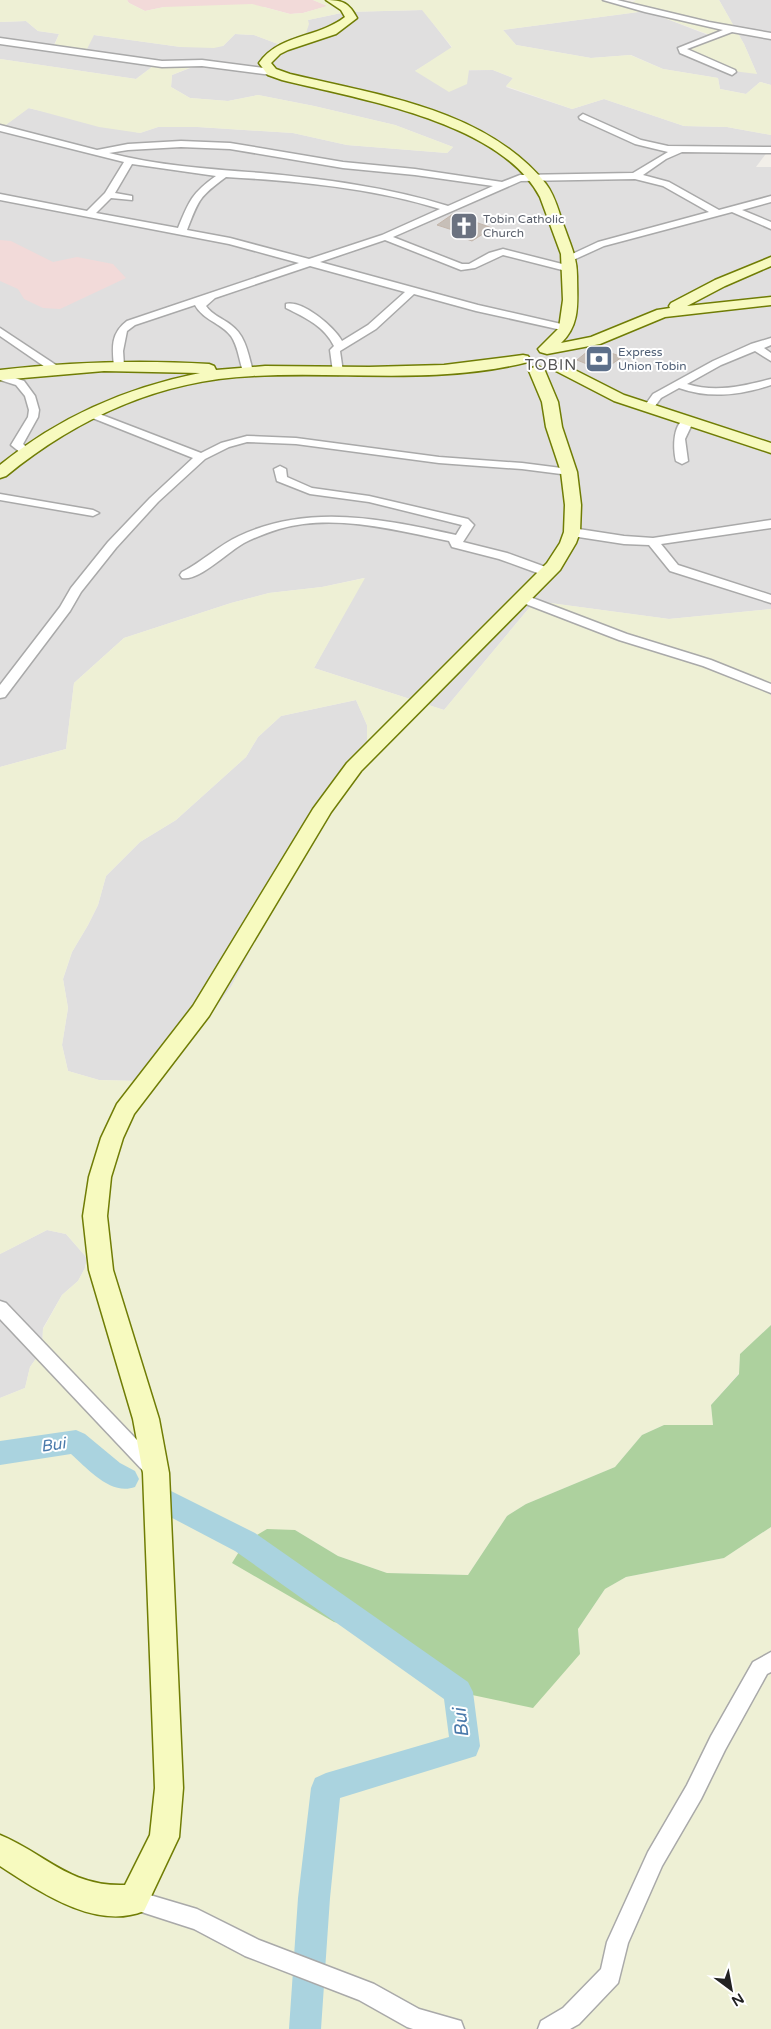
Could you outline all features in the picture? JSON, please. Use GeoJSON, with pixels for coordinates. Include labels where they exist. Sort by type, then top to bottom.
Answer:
{"type":"FeatureCollection","features":[{"type":"Feature","properties":{"kind":"main road"},"geometry":{"type":"LineString","coordinates":[[332,0],[346,8],[352,18],[325,34],[278,50],[269,56],[265,63],[272,72],[407,107],[446,120],[466,129],[500,149],[534,178],[552,206],[570,263],[570,306],[566,328],[546,350]]}},
{"type":"Feature","properties":{"kind":"main road"},"geometry":{"type":"LineString","coordinates":[[0,1849],[40,1874],[71,1890],[105,1900],[133,1900],[164,1837],[170,1788],[156,1473],[146,1419],[101,1270],[95,1216],[100,1177],[112,1138],[125,1110],[201,1011],[323,809],[354,767],[522,598],[564,551],[572,532],[573,505],[569,472],[554,426],[550,402],[530,365],[530,352],[596,341],[662,313],[720,283],[771,261]]}},
{"type":"Feature","properties":{"kind":"main road"},"geometry":{"type":"LineString","coordinates":[[662,313],[771,300]]}},
{"type":"Feature","properties":{"kind":"main road"},"geometry":{"type":"LineString","coordinates":[[0,376],[21,378],[55,368],[118,366],[177,367],[244,372],[338,372],[530,365],[550,371],[561,368],[566,363],[565,357],[558,352],[546,350]]}},
{"type":"Feature","properties":{"kind":"main road"},"geometry":{"type":"LineString","coordinates":[[561,368],[619,398],[771,448]]}},
{"type":"Feature","properties":{"kind":"main road"},"geometry":{"type":"LineString","coordinates":[[0,473],[25,451],[58,429],[89,413],[150,390],[192,380],[244,372]]}},
{"type":"Feature","properties":{"kind":"street"},"geometry":{"type":"LineString","coordinates":[[608,0],[730,30],[771,36]]}},
{"type":"Feature","properties":{"kind":"street"},"geometry":{"type":"LineString","coordinates":[[730,30],[682,48],[683,51],[732,72]]}},
{"type":"Feature","properties":{"kind":"street"},"geometry":{"type":"LineString","coordinates":[[0,41],[138,62],[162,64],[202,63],[272,72]]}},
{"type":"Feature","properties":{"kind":"street"},"geometry":{"type":"LineString","coordinates":[[583,118],[638,142],[679,150],[771,150]]}},
{"type":"Feature","properties":{"kind":"street"},"geometry":{"type":"LineString","coordinates":[[0,128],[129,161],[224,174],[312,181],[411,197],[449,209]]}},
{"type":"Feature","properties":{"kind":"street"},"geometry":{"type":"LineString","coordinates":[[23,145],[32,137]]}},
{"type":"Feature","properties":{"kind":"street"},"geometry":{"type":"LineString","coordinates":[[96,153],[128,147],[181,144],[230,146],[343,165],[415,172],[502,185]]}},
{"type":"Feature","properties":{"kind":"street"},"geometry":{"type":"LineString","coordinates":[[635,176],[664,157],[679,150]]}},
{"type":"Feature","properties":{"kind":"street"},"geometry":{"type":"LineString","coordinates":[[89,214],[109,195],[129,161]]}},
{"type":"Feature","properties":{"kind":"street"},"geometry":{"type":"LineString","coordinates":[[182,231],[193,202],[201,191],[224,174]]}},
{"type":"Feature","properties":{"kind":"street"},"geometry":{"type":"LineString","coordinates":[[118,366],[118,351],[122,330],[125,326],[385,237],[520,178],[635,176],[666,184],[719,214]]}},
{"type":"Feature","properties":{"kind":"street"},"geometry":{"type":"LineString","coordinates":[[109,195],[129,198]]}},
{"type":"Feature","properties":{"kind":"street"},"geometry":{"type":"LineString","coordinates":[[0,197],[230,241],[476,308],[566,328]]}},
{"type":"Feature","properties":{"kind":"street"},"geometry":{"type":"LineString","coordinates":[[385,237],[461,267],[472,267],[497,253],[503,252],[570,263],[600,244],[771,199]]}},
{"type":"Feature","properties":{"kind":"street"},"geometry":{"type":"LineString","coordinates":[[735,210],[771,226]]}},
{"type":"Feature","properties":{"kind":"street"},"geometry":{"type":"LineString","coordinates":[[338,372],[335,350],[372,327],[412,291]]}},
{"type":"Feature","properties":{"kind":"street"},"geometry":{"type":"LineString","coordinates":[[211,296],[200,305],[205,314],[230,328],[243,346],[244,372]]}},
{"type":"Feature","properties":{"kind":"street"},"geometry":{"type":"LineString","coordinates":[[290,306],[322,322],[336,337],[339,346]]}},
{"type":"Feature","properties":{"kind":"street"},"geometry":{"type":"LineString","coordinates":[[0,331],[55,368]]}},
{"type":"Feature","properties":{"kind":"street"},"geometry":{"type":"LineString","coordinates":[[648,408],[657,396],[717,363],[771,341]]}},
{"type":"Feature","properties":{"kind":"street"},"geometry":{"type":"LineString","coordinates":[[755,346],[771,358]]}},
{"type":"Feature","properties":{"kind":"street"},"geometry":{"type":"LineString","coordinates":[[21,378],[30,396],[34,410],[33,417],[16,445],[25,451]]}},
{"type":"Feature","properties":{"kind":"street"},"geometry":{"type":"LineString","coordinates":[[680,385],[694,390],[722,393],[771,382]]}},
{"type":"Feature","properties":{"kind":"street"},"geometry":{"type":"LineString","coordinates":[[89,413],[201,457]]}},
{"type":"Feature","properties":{"kind":"street"},"geometry":{"type":"LineString","coordinates":[[682,461],[678,442],[680,434],[689,420]]}},
{"type":"Feature","properties":{"kind":"street"},"geometry":{"type":"LineString","coordinates":[[0,694],[66,608],[75,591],[112,546],[154,500],[201,457],[225,444],[247,439],[296,441],[439,460],[522,466],[569,472]]}},
{"type":"Feature","properties":{"kind":"street"},"geometry":{"type":"LineString","coordinates":[[280,469],[281,479],[310,491],[369,499],[464,521],[468,525],[456,544]]}},
{"type":"Feature","properties":{"kind":"street"},"geometry":{"type":"LineString","coordinates":[[0,498],[93,513]]}},
{"type":"Feature","properties":{"kind":"street"},"geometry":{"type":"LineString","coordinates":[[186,574],[197,570],[223,549],[241,539],[306,520],[351,522],[417,531],[454,538],[456,544]]}},
{"type":"Feature","properties":{"kind":"street"},"geometry":{"type":"LineString","coordinates":[[572,532],[616,539],[653,542],[771,524]]}},
{"type":"Feature","properties":{"kind":"street"},"geometry":{"type":"LineString","coordinates":[[653,542],[674,568],[771,599]]}},
{"type":"Feature","properties":{"kind":"street"},"geometry":{"type":"LineString","coordinates":[[456,544],[503,556],[547,572]]}},
{"type":"Feature","properties":{"kind":"street"},"geometry":{"type":"LineString","coordinates":[[522,598],[623,637],[707,663],[771,689]]}},
{"type":"Feature","properties":{"kind":"street"},"geometry":{"type":"LineString","coordinates":[[0,1308],[156,1473]]}},
{"type":"Feature","properties":{"kind":"street"},"geometry":{"type":"LineString","coordinates":[[549,2029],[571,2016],[610,1975],[618,1942],[655,1859],[694,1792],[718,1743],[760,1668],[771,1661]]}},
{"type":"Feature","properties":{"kind":"street"},"geometry":{"type":"LineString","coordinates":[[133,1900],[197,1920],[253,1948],[366,1992],[416,2019],[453,2029]]}},
{"type":"Feature","properties":{"kind":"shaded area"},"geometry":{"type":"Polygon","coordinates":[[[127,0],[313,0],[328,6],[303,13],[290,14],[264,7],[164,7],[145,11],[129,3],[127,0]]]}},
{"type":"Feature","properties":{"kind":"shaded area"},"geometry":{"type":"Polygon","coordinates":[[[719,0],[771,0],[771,85],[760,82],[746,94],[720,89],[718,78],[663,69],[631,55],[591,58],[516,45],[503,30],[646,11],[711,36],[757,74],[744,44],[719,0]]]}},
{"type":"Feature","properties":{"kind":"shaded area"},"geometry":{"type":"Polygon","coordinates":[[[423,10],[452,48],[415,71],[493,70],[513,78],[506,87],[572,109],[604,99],[684,126],[727,127],[771,135],[771,147],[756,167],[771,167],[771,609],[669,619],[535,601],[444,710],[314,668],[364,578],[322,587],[269,593],[231,603],[124,638],[74,683],[66,749],[0,767],[0,126],[3,127],[28,108],[140,133],[158,127],[198,127],[293,133],[347,145],[447,153],[453,147],[395,125],[314,106],[258,95],[228,101],[190,98],[171,87],[172,75],[198,65],[156,64],[136,79],[0,59],[0,22],[26,21],[38,31],[59,34],[54,45],[94,35],[181,47],[223,46],[235,34],[254,35],[278,44],[308,20],[346,12],[423,10]]]}},
{"type":"Feature","properties":{"kind":"shaded area"},"geometry":{"type":"Polygon","coordinates":[[[0,240],[11,241],[53,262],[77,257],[113,264],[126,278],[60,309],[43,308],[24,299],[18,289],[0,281],[0,240]]]}},
{"type":"Feature","properties":{"kind":"shaded area"},"geometry":{"type":"Polygon","coordinates":[[[356,700],[367,725],[367,753],[285,885],[231,987],[168,1072],[138,1081],[99,1080],[68,1071],[62,1045],[68,1008],[63,979],[72,952],[98,905],[106,876],[140,842],[176,820],[246,757],[258,737],[281,716],[356,700]]]}},
{"type":"Feature","properties":{"kind":"shaded area"},"geometry":{"type":"Polygon","coordinates":[[[47,1230],[66,1234],[87,1258],[85,1268],[78,1281],[62,1295],[43,1328],[42,1350],[30,1367],[25,1388],[0,1398],[0,1254],[47,1230]]]}},
{"type":"Feature","properties":{"kind":"green space"},"geometry":{"type":"Polygon","coordinates":[[[0,0],[127,0],[129,3],[145,11],[164,7],[252,4],[290,14],[303,13],[327,6],[313,0],[616,0],[633,2],[636,0],[719,0],[744,44],[757,74],[733,71],[685,49],[710,35],[646,11],[503,30],[516,45],[591,58],[630,55],[663,69],[718,78],[720,89],[746,94],[760,82],[771,85],[771,135],[727,127],[684,126],[604,99],[572,109],[506,86],[513,78],[493,70],[469,70],[467,84],[449,92],[415,71],[452,47],[422,10],[346,12],[308,20],[309,24],[306,33],[278,44],[254,35],[235,34],[223,46],[214,48],[181,47],[94,35],[87,49],[54,46],[59,34],[38,31],[26,21],[0,22],[0,0]]]}},
{"type":"Feature","properties":{"kind":"green space"},"geometry":{"type":"Polygon","coordinates":[[[0,59],[136,79],[156,64],[199,64],[172,75],[171,87],[190,98],[228,101],[258,95],[314,106],[395,125],[453,147],[447,153],[347,145],[293,133],[198,127],[158,127],[140,133],[99,127],[29,108],[3,127],[0,126],[0,59]]]}},
{"type":"Feature","properties":{"kind":"green space"},"geometry":{"type":"Polygon","coordinates":[[[365,578],[314,668],[444,710],[535,601],[669,619],[771,609],[771,1325],[740,1354],[739,1373],[711,1405],[713,1425],[664,1425],[642,1435],[615,1467],[526,1504],[507,1516],[468,1575],[387,1573],[338,1556],[295,1530],[334,1622],[406,1640],[458,1692],[580,1654],[578,1629],[605,1589],[626,1577],[724,1558],[771,1527],[771,2029],[0,2029],[0,1398],[25,1388],[30,1367],[42,1350],[43,1329],[62,1295],[78,1281],[85,1268],[87,1258],[66,1234],[47,1230],[0,1254],[0,767],[66,749],[74,683],[124,638],[231,603],[269,593],[322,587],[365,578]],[[356,700],[281,716],[258,737],[246,757],[176,820],[140,842],[106,876],[98,905],[72,952],[63,979],[68,1008],[62,1045],[68,1071],[99,1080],[138,1081],[168,1072],[231,987],[285,885],[367,754],[367,725],[356,700]]]}},
{"type":"Feature","properties":{"kind":"green space"},"geometry":{"type":"Polygon","coordinates":[[[771,1325],[771,1527],[724,1558],[626,1577],[605,1589],[578,1629],[580,1654],[533,1708],[458,1692],[406,1640],[334,1622],[232,1563],[245,1542],[267,1529],[295,1530],[338,1556],[387,1573],[468,1575],[507,1516],[526,1504],[615,1467],[642,1435],[664,1425],[713,1425],[711,1405],[739,1374],[740,1354],[771,1325]]]}},
{"type":"Feature","properties":{"kind":"building","name":"Tobin Catholic Church"},"geometry":{"type":"Polygon","coordinates":[[[453,214],[492,228],[472,241],[458,236],[462,233],[437,225],[453,214]]]}},
{"type":"Feature","properties":{"kind":"building","name":"Express Union Tobin"},"geometry":{"type":"Polygon","coordinates":[[[593,347],[622,357],[612,364],[608,363],[599,369],[577,360],[593,347]]]}},
{"type":"Feature","properties":{"kind":"waterway","name":"Bui"},"geometry":{"type":"LineString","coordinates":[[0,1453],[76,1442],[110,1471],[125,1479]]}},
{"type":"Feature","properties":{"kind":"waterway","name":"Bui"},"geometry":{"type":"LineString","coordinates":[[167,1501],[245,1542],[458,1692],[465,1746],[326,1788],[314,1898],[305,2029]]}},
{"type":"Feature","properties":{"kind":"place","name":"Tobin Catholic Church"},"geometry":{"type":"Point","coordinates":[464,226]}},
{"type":"Feature","properties":{"kind":"place","name":"Express Union Tobin"},"geometry":{"type":"Point","coordinates":[599,359]}},
{"type":"Feature","properties":{"kind":"district","name":"TOBIN"},"geometry":{"type":"Point","coordinates":[551,365]}}]}
